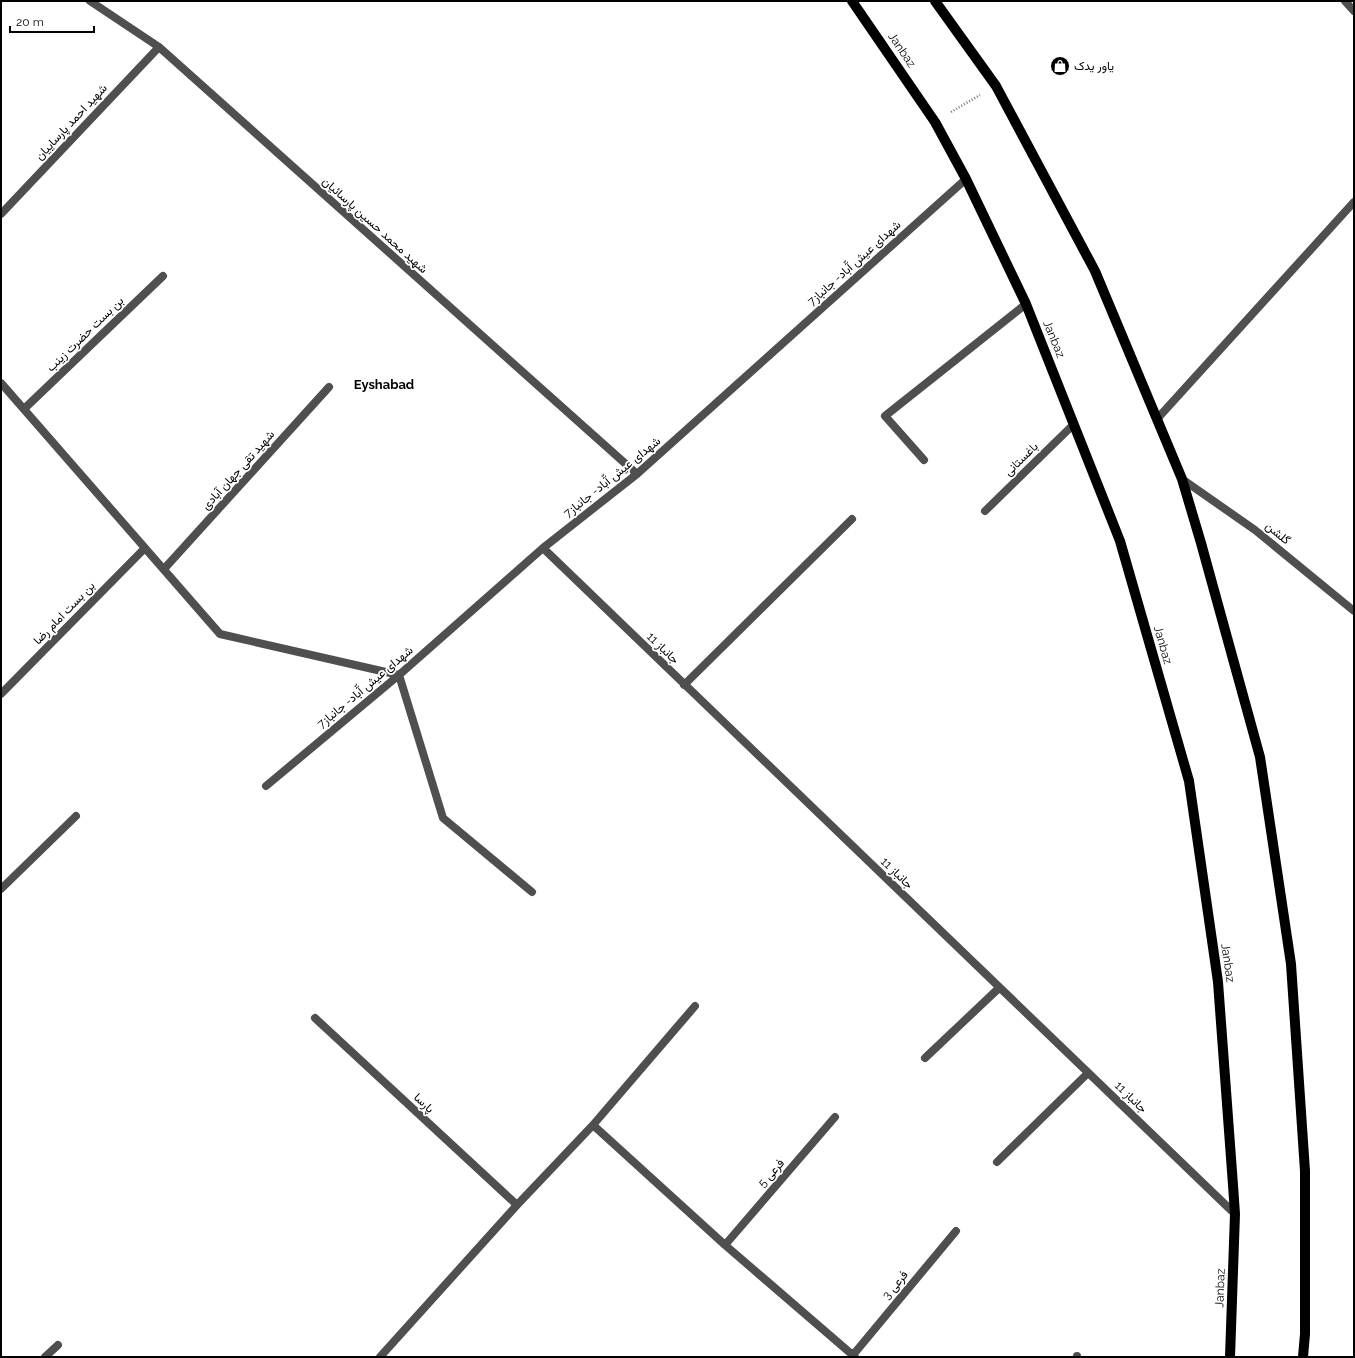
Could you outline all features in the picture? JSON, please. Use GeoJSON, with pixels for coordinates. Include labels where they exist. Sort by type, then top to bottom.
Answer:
{"type":"FeatureCollection","features":[{"type":"Feature","properties":{"kind":"main road","name":"Janbaz"},"geometry":{"type":"LineString","coordinates":[[852,1],[935,122],[966,179],[1026,304],[1120,541],[1189,781],[1218,982],[1235,1214],[1230,1357]]}},
{"type":"Feature","properties":{"kind":"main road"},"geometry":{"type":"LineString","coordinates":[[935,1],[996,86],[1095,271],[1182,479],[1260,757],[1291,964],[1305,1171],[1305,1334],[1302,1357]]}},
{"type":"Feature","properties":{"kind":"street","name":"شهید محمد حسین پارسائیان"},"geometry":{"type":"LineString","coordinates":[[90,1],[159,47],[637,474]]}},
{"type":"Feature","properties":{"kind":"street"},"geometry":{"type":"LineString","coordinates":[[1344,1],[1354,11]]}},
{"type":"Feature","properties":{"kind":"street","name":"شهید احمد پارساییان"},"geometry":{"type":"LineString","coordinates":[[1,214],[159,47]]}},
{"type":"Feature","properties":{"kind":"street","name":"شهدای عیش آّباد- جانباز7"},"geometry":{"type":"LineString","coordinates":[[266,786],[399,675],[543,548],[637,474],[966,179]]}},
{"type":"Feature","properties":{"kind":"street"},"geometry":{"type":"LineString","coordinates":[[1157,419],[1354,202]]}},
{"type":"Feature","properties":{"kind":"street","name":"بن بست حضرت زینب"},"geometry":{"type":"LineString","coordinates":[[24,409],[163,276]]}},
{"type":"Feature","properties":{"kind":"street"},"geometry":{"type":"LineString","coordinates":[[924,460],[886,416],[1026,304]]}},
{"type":"Feature","properties":{"kind":"street"},"geometry":{"type":"LineString","coordinates":[[1,383],[220,634],[399,675],[443,818],[532,892]]}},
{"type":"Feature","properties":{"kind":"street","name":"شهید تقی جهان آبادی"},"geometry":{"type":"LineString","coordinates":[[164,569],[329,387]]}},
{"type":"Feature","properties":{"kind":"street","name":"باغستانی"},"geometry":{"type":"LineString","coordinates":[[986,511],[1074,424]]}},
{"type":"Feature","properties":{"kind":"street","name":"گلشن"},"geometry":{"type":"LineString","coordinates":[[1182,479],[1255,530],[1354,611]]}},
{"type":"Feature","properties":{"kind":"street"},"geometry":{"type":"LineString","coordinates":[[684,686],[852,519]]}},
{"type":"Feature","properties":{"kind":"street","name":"بن بست امام رضا"},"geometry":{"type":"LineString","coordinates":[[1,694],[145,548]]}},
{"type":"Feature","properties":{"kind":"street","name":"11 جانباز"},"geometry":{"type":"LineString","coordinates":[[543,548],[684,686],[1235,1214]]}},
{"type":"Feature","properties":{"kind":"street"},"geometry":{"type":"LineString","coordinates":[[1,889],[76,816]]}},
{"type":"Feature","properties":{"kind":"street"},"geometry":{"type":"LineString","coordinates":[[925,1058],[999,988]]}},
{"type":"Feature","properties":{"kind":"street"},"geometry":{"type":"LineString","coordinates":[[380,1357],[517,1205],[593,1125],[696,1006]]}},
{"type":"Feature","properties":{"kind":"street","name":"پارسا"},"geometry":{"type":"LineString","coordinates":[[316,1018],[517,1205]]}},
{"type":"Feature","properties":{"kind":"street"},"geometry":{"type":"LineString","coordinates":[[997,1162],[1088,1073]]}},
{"type":"Feature","properties":{"kind":"street","name":"فرعی 5"},"geometry":{"type":"LineString","coordinates":[[725,1245],[835,1117]]}},
{"type":"Feature","properties":{"kind":"street"},"geometry":{"type":"LineString","coordinates":[[593,1125],[725,1245],[854,1356]]}},
{"type":"Feature","properties":{"kind":"street","name":"فرعی 3"},"geometry":{"type":"LineString","coordinates":[[854,1356],[956,1231]]}},
{"type":"Feature","properties":{"kind":"street"},"geometry":{"type":"LineString","coordinates":[[45,1357],[58,1345]]}},
{"type":"Feature","properties":{"kind":"path"},"geometry":{"type":"LineString","coordinates":[[935,122],[996,86]]}},
{"type":"Feature","properties":{"kind":"place","name":"یاور یدک"},"geometry":{"type":"Point","coordinates":[1060,66]}},
{"type":"Feature","properties":{"kind":"district","name":"Eyshabad"},"geometry":{"type":"Point","coordinates":[384,384]}}]}
